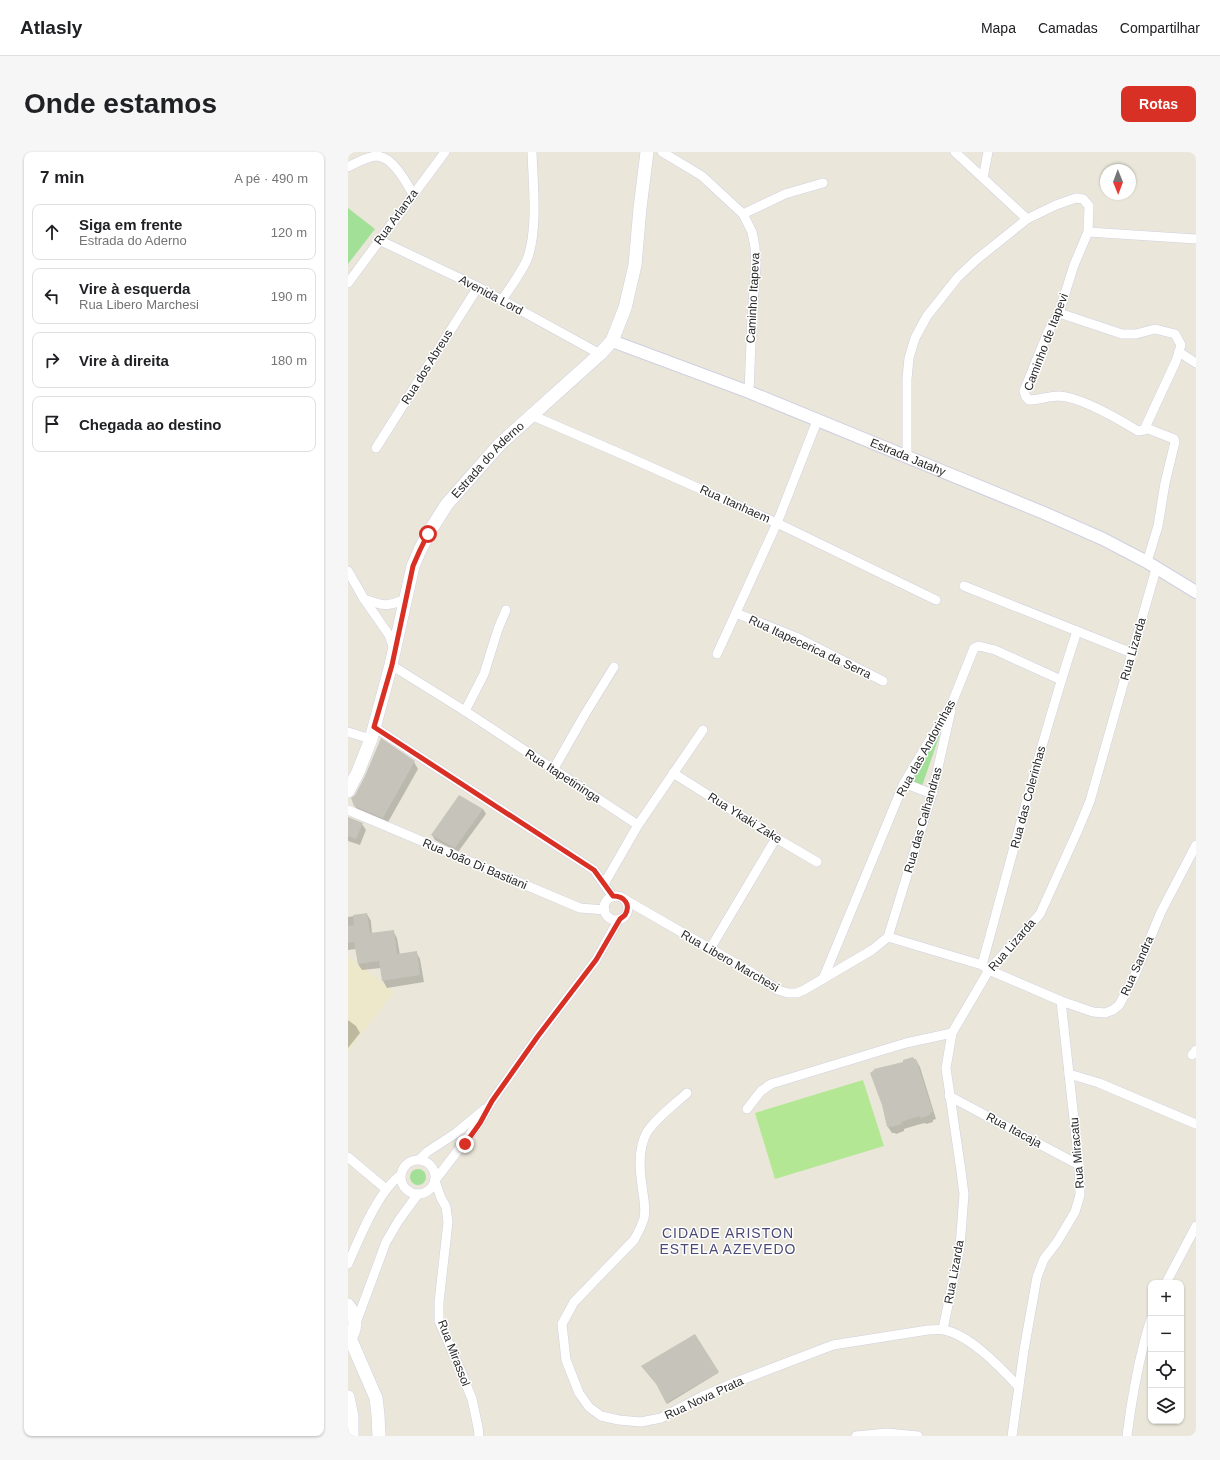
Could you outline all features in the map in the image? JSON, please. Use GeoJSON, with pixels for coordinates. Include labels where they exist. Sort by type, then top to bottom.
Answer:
{"type":"FeatureCollection","features":[{"type":"Feature","properties":{"kind":"main road","name":"Estrada do Aderno"},"geometry":{"type":"LineString","coordinates":[[348,791],[358,772],[372,733],[392,665],[394,649],[413,566],[420,550],[447,504],[500,444],[600,354],[612,341],[625,308],[636,265],[640,208],[647,152]]}},
{"type":"Feature","properties":{"kind":"main road"},"geometry":{"type":"LineString","coordinates":[[348,1305],[353,1313],[351,1335],[376,1398],[379,1436]]}},
{"type":"Feature","properties":{"kind":"main road"},"geometry":{"type":"LineString","coordinates":[[348,1397],[352,1417],[352,1436]]}},
{"type":"Feature","properties":{"kind":"street","name":"Rua Arlanza"},"geometry":{"type":"LineString","coordinates":[[348,282],[445,152]]}},
{"type":"Feature","properties":{"kind":"street"},"geometry":{"type":"LineString","coordinates":[[502,300],[527,259],[532,242],[532,152]]}},
{"type":"Feature","properties":{"kind":"street","name":"Caminho Itapeva"},"geometry":{"type":"LineString","coordinates":[[662,152],[702,176],[743,214],[752,232],[755,247],[756,266],[752,316],[749,392]]}},
{"type":"Feature","properties":{"kind":"street"},"geometry":{"type":"LineString","coordinates":[[907,456],[907,379],[909,358],[920,327],[940,298],[958,277],[976,260],[1027,219],[955,152]]}},
{"type":"Feature","properties":{"kind":"street"},"geometry":{"type":"LineString","coordinates":[[983,178],[988,152]]}},
{"type":"Feature","properties":{"kind":"street"},"geometry":{"type":"LineString","coordinates":[[348,167],[377,156],[386,158],[392,164],[413,194]]}},
{"type":"Feature","properties":{"kind":"street"},"geometry":{"type":"LineString","coordinates":[[743,214],[772,199],[823,183]]}},
{"type":"Feature","properties":{"kind":"street","name":"Caminho de Itapevi"},"geometry":{"type":"LineString","coordinates":[[1027,219],[1056,205],[1076,198],[1084,199],[1089,206],[1088,232],[1074,265],[1059,313],[1048,332],[1024,391],[1027,399],[1039,400],[1061,396],[1117,418],[1138,432],[1143,431],[1146,428],[1174,439]]}},
{"type":"Feature","properties":{"kind":"street"},"geometry":{"type":"LineString","coordinates":[[1088,232],[1196,239]]}},
{"type":"Feature","properties":{"kind":"street","name":"Avenida Lord"},"geometry":{"type":"LineString","coordinates":[[379,240],[478,287],[600,354]]}},
{"type":"Feature","properties":{"kind":"street","name":"Rua dos Abreus"},"geometry":{"type":"LineString","coordinates":[[376,448],[478,287]]}},
{"type":"Feature","properties":{"kind":"street"},"geometry":{"type":"LineString","coordinates":[[1059,313],[1122,334],[1136,334],[1155,330],[1175,334],[1181,345],[1176,362],[1146,428]]}},
{"type":"Feature","properties":{"kind":"street","name":"Estrada Jatahy"},"geometry":{"type":"LineString","coordinates":[[612,341],[749,392],[1050,516],[1103,539],[1196,592]]}},
{"type":"Feature","properties":{"kind":"street"},"geometry":{"type":"LineString","coordinates":[[1179,352],[1196,363]]}},
{"type":"Feature","properties":{"kind":"street","name":"Rua Itanhaem"},"geometry":{"type":"LineString","coordinates":[[531,415],[777,523],[936,600]]}},
{"type":"Feature","properties":{"kind":"street"},"geometry":{"type":"LineString","coordinates":[[717,654],[777,523],[817,420]]}},
{"type":"Feature","properties":{"kind":"street","name":"Rua Lizarda"},"geometry":{"type":"LineString","coordinates":[[943,1329],[960,1247],[964,1194],[962,1171],[949,1096],[946,1068],[952,1032],[986,967],[1040,914],[1090,801],[1132,653],[1151,565],[1165,483],[1175,442],[1174,439]]}},
{"type":"Feature","properties":{"kind":"street"},"geometry":{"type":"LineString","coordinates":[[348,571],[364,599],[389,635],[394,649]]}},
{"type":"Feature","properties":{"kind":"street"},"geometry":{"type":"LineString","coordinates":[[964,586],[1132,653]]}},
{"type":"Feature","properties":{"kind":"street"},"geometry":{"type":"LineString","coordinates":[[364,599],[380,605],[386,605],[406,599]]}},
{"type":"Feature","properties":{"kind":"street"},"geometry":{"type":"LineString","coordinates":[[465,711],[484,674],[498,629],[506,610]]}},
{"type":"Feature","properties":{"kind":"street","name":"Rua Itapecerica da Serra"},"geometry":{"type":"LineString","coordinates":[[736,614],[798,638],[883,681]]}},
{"type":"Feature","properties":{"kind":"street","name":"Rua das Colerinhas"},"geometry":{"type":"LineString","coordinates":[[986,967],[1027,796],[1077,630]]}},
{"type":"Feature","properties":{"kind":"street","name":"Rua das Andorinhas"},"geometry":{"type":"LineString","coordinates":[[823,979],[904,783],[952,702],[974,648],[979,646],[995,650],[1061,680]]}},
{"type":"Feature","properties":{"kind":"street","name":"Rua Itapetininga"},"geometry":{"type":"LineString","coordinates":[[392,665],[465,711],[638,825]]}},
{"type":"Feature","properties":{"kind":"street"},"geometry":{"type":"LineString","coordinates":[[553,770],[614,667]]}},
{"type":"Feature","properties":{"kind":"street","name":"Rua das Calhandras"},"geometry":{"type":"LineString","coordinates":[[888,937],[932,794],[952,702]]}},
{"type":"Feature","properties":{"kind":"street"},"geometry":{"type":"LineString","coordinates":[[604,884],[638,825],[703,730]]}},
{"type":"Feature","properties":{"kind":"street"},"geometry":{"type":"LineString","coordinates":[[348,732],[372,733],[594,870],[613,896],[624,899],[628,909],[625,915],[620,919],[596,960],[538,1036],[488,1107],[480,1123],[436,1180],[431,1189],[421,1194],[399,1220],[386,1242],[370,1280],[351,1335]]}},
{"type":"Feature","properties":{"kind":"street","name":"Rua Ykaki Zake"},"geometry":{"type":"LineString","coordinates":[[673,773],[817,862]]}},
{"type":"Feature","properties":{"kind":"street"},"geometry":{"type":"LineString","coordinates":[[904,783],[932,794]]}},
{"type":"Feature","properties":{"kind":"street","name":"Rua João Di Bastiani"},"geometry":{"type":"LineString","coordinates":[[348,810],[580,908],[604,910]]}},
{"type":"Feature","properties":{"kind":"street"},"geometry":{"type":"LineString","coordinates":[[710,948],[776,838]]}},
{"type":"Feature","properties":{"kind":"street","name":"Rua Sandra"},"geometry":{"type":"LineString","coordinates":[[986,967],[1061,1001],[1093,1012],[1105,1013],[1113,1010],[1119,1005],[1134,977],[1169,896],[1196,845]]}},
{"type":"Feature","properties":{"kind":"street"},"geometry":{"type":"LineString","coordinates":[[613,896],[605,903],[604,910],[608,917],[616,920],[620,919]]}},
{"type":"Feature","properties":{"kind":"street","name":"Rua Libero Marchesi"},"geometry":{"type":"LineString","coordinates":[[624,899],[710,948],[778,990],[788,994],[797,993],[804,990],[872,950],[888,937]]}},
{"type":"Feature","properties":{"kind":"street"},"geometry":{"type":"LineString","coordinates":[[888,937],[986,967]]}},
{"type":"Feature","properties":{"kind":"street","name":"Rua Miracatu"},"geometry":{"type":"LineString","coordinates":[[1012,1436],[1026,1336],[1037,1277],[1044,1259],[1057,1242],[1075,1212],[1080,1195],[1079,1165],[1061,1001]]}},
{"type":"Feature","properties":{"kind":"street"},"geometry":{"type":"LineString","coordinates":[[747,1109],[761,1091],[771,1084],[906,1042],[952,1032]]}},
{"type":"Feature","properties":{"kind":"street"},"geometry":{"type":"LineString","coordinates":[[1069,1074],[1099,1083],[1196,1124]]}},
{"type":"Feature","properties":{"kind":"street","name":"Rua Nova Prata"},"geometry":{"type":"LineString","coordinates":[[687,1093],[663,1114],[648,1132],[641,1146],[640,1165],[645,1207],[644,1218],[640,1229],[634,1240],[574,1302],[562,1324],[568,1366],[579,1393],[589,1407],[601,1416],[619,1420],[641,1422],[661,1418],[701,1397],[729,1385],[833,1345],[943,1329],[960,1335],[984,1353],[1001,1367],[1019,1387]]}},
{"type":"Feature","properties":{"kind":"street","name":"Rua Itacaja"},"geometry":{"type":"LineString","coordinates":[[949,1096],[1079,1165]]}},
{"type":"Feature","properties":{"kind":"street"},"geometry":{"type":"LineString","coordinates":[[348,1264],[386,1189],[401,1175],[405,1165],[414,1160],[420,1159],[427,1152],[456,1133],[488,1107]]}},
{"type":"Feature","properties":{"kind":"street"},"geometry":{"type":"LineString","coordinates":[[348,1157],[386,1189]]}},
{"type":"Feature","properties":{"kind":"street"},"geometry":{"type":"LineString","coordinates":[[420,1159],[430,1164],[436,1173],[436,1180]]}},
{"type":"Feature","properties":{"kind":"street"},"geometry":{"type":"LineString","coordinates":[[401,1175],[404,1186],[413,1193],[441,1198]]}},
{"type":"Feature","properties":{"kind":"street","name":"Rua Mirassol"},"geometry":{"type":"LineString","coordinates":[[436,1180],[441,1198],[446,1207],[448,1222],[438,1302],[439,1321],[472,1399],[479,1436]]}},
{"type":"Feature","properties":{"kind":"street"},"geometry":{"type":"LineString","coordinates":[[1168,1280],[1196,1226]]}},
{"type":"Feature","properties":{"kind":"street"},"geometry":{"type":"LineString","coordinates":[[1127,1436],[1130,1413],[1148,1331]]}},
{"type":"Feature","properties":{"kind":"street"},"geometry":{"type":"LineString","coordinates":[[856,1436],[862,1434],[887,1433],[918,1436]]}},
{"type":"Feature","properties":{"kind":"shaded area"},"geometry":{"type":"Polygon","coordinates":[[[348,956],[394,992],[348,1051],[348,956]]]}},
{"type":"Feature","properties":{"kind":"green space"},"geometry":{"type":"Polygon","coordinates":[[[348,208],[375,229],[348,264],[348,208]]]}},
{"type":"Feature","properties":{"kind":"green space"},"geometry":{"type":"Polygon","coordinates":[[[949,708],[922,786],[911,782],[949,708]]]}},
{"type":"Feature","properties":{"kind":"green space"},"geometry":{"type":"Polygon","coordinates":[[[863,1080],[884,1146],[775,1179],[755,1113],[863,1080]]]}},
{"type":"Feature","properties":{"kind":"green space"},"geometry":{"type":"Polygon","coordinates":[[[418,1169],[424,1171],[426,1177],[424,1183],[418,1185],[412,1183],[410,1177],[412,1171],[418,1169]]]}},
{"type":"Feature","properties":{"kind":"building"},"geometry":{"type":"Polygon","coordinates":[[[381,738],[415,761],[383,818],[354,806],[351,798],[355,795],[365,776],[381,738]]]}},
{"type":"Feature","properties":{"kind":"building"},"geometry":{"type":"Polygon","coordinates":[[[459,795],[483,809],[455,848],[431,835],[459,795]]]}},
{"type":"Feature","properties":{"kind":"building"},"geometry":{"type":"Polygon","coordinates":[[[348,817],[363,823],[356,839],[348,836],[348,817]]]}},
{"type":"Feature","properties":{"kind":"building"},"geometry":{"type":"Polygon","coordinates":[[[367,913],[370,933],[394,930],[397,954],[417,951],[420,975],[382,981],[379,961],[358,964],[354,942],[348,943],[348,926],[354,925],[353,915],[367,913]]]}},
{"type":"Feature","properties":{"kind":"building"},"geometry":{"type":"Polygon","coordinates":[[[913,1057],[916,1059],[933,1112],[930,1113],[930,1115],[921,1118],[920,1116],[901,1122],[902,1124],[887,1127],[882,1105],[870,1073],[874,1069],[903,1062],[903,1060],[913,1057]]]}},
{"type":"Feature","properties":{"kind":"building"},"geometry":{"type":"Polygon","coordinates":[[[695,1334],[719,1372],[666,1403],[656,1384],[641,1366],[695,1334]]]}},
{"type":"Feature","properties":{"kind":"district","name":"CIDADE ARISTON ESTELA AZEVEDO"},"geometry":{"type":"Point","coordinates":[728,1242]}},
{"type":"Feature","properties":{"kind":"route"},"geometry":{"type":"LineString","coordinates":[[428,534],[413,566],[394,649],[392,665],[374,727],[594,870],[613,896],[621,897],[628,905],[627,912],[623,918],[620,919],[596,960],[538,1036],[492,1101],[480,1123],[465,1144]]}}]}
